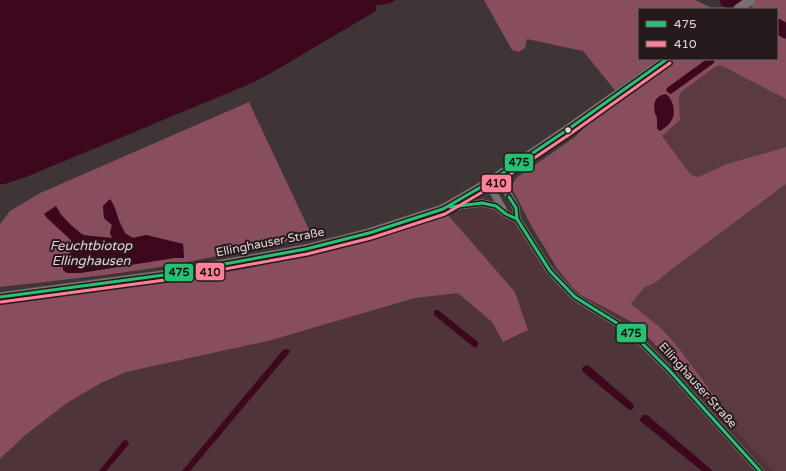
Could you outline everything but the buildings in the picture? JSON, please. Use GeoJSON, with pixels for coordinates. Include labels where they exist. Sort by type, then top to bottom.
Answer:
{"type":"FeatureCollection","features":[{"type":"Feature","properties":{"kind":"main road"},"geometry":{"type":"LineString","coordinates":[[740,8],[752,0]]}},
{"type":"Feature","properties":{"kind":"main road","name":"Ellinghauser Straße"},"geometry":{"type":"LineString","coordinates":[[0,296],[164,275],[306,249],[369,233],[446,207],[488,183],[567,130],[666,60]]}},
{"type":"Feature","properties":{"kind":"street","name":"Ellinghauser Straße"},"geometry":{"type":"LineString","coordinates":[[498,176],[516,208],[516,219]]}},
{"type":"Feature","properties":{"kind":"street","name":"Ellinghauser Straße"},"geometry":{"type":"LineString","coordinates":[[488,183],[505,212]]}},
{"type":"Feature","properties":{"kind":"street","name":"Ellinghauser Straße"},"geometry":{"type":"LineString","coordinates":[[446,207],[482,203],[496,206],[506,214],[516,219],[550,271],[575,297],[628,330],[642,343],[669,370],[760,471]]}},
{"type":"Feature","properties":{"kind":"shaded area"},"geometry":{"type":"Polygon","coordinates":[[[484,0],[695,0],[712,8],[638,8],[638,60],[706,60],[667,88],[715,60],[778,60],[778,8],[746,8],[755,0],[786,0],[786,99],[720,65],[715,67],[681,92],[679,97],[680,120],[662,136],[691,175],[698,177],[727,164],[786,147],[786,184],[660,279],[645,287],[631,304],[662,329],[678,347],[724,409],[720,413],[632,322],[581,295],[573,288],[556,267],[533,229],[513,190],[512,185],[516,178],[575,137],[618,94],[583,51],[527,39],[525,48],[519,52],[512,50],[484,0]],[[666,94],[657,98],[654,109],[657,117],[657,129],[660,131],[669,124],[666,94]]]}},
{"type":"Feature","properties":{"kind":"shaded area"},"geometry":{"type":"Polygon","coordinates":[[[720,65],[786,99],[786,147],[698,177],[691,175],[662,136],[680,120],[680,92],[720,65]]]}},
{"type":"Feature","properties":{"kind":"shaded area"},"geometry":{"type":"Polygon","coordinates":[[[249,102],[312,236],[154,268],[0,287],[0,224],[10,211],[40,193],[249,102]],[[110,200],[103,206],[104,218],[112,225],[110,233],[113,238],[87,236],[80,233],[68,222],[56,206],[44,214],[71,240],[80,273],[174,258],[184,258],[183,244],[146,235],[133,238],[125,233],[110,200]]]}},
{"type":"Feature","properties":{"kind":"shaded area"},"geometry":{"type":"Polygon","coordinates":[[[786,184],[786,471],[773,471],[720,413],[724,409],[678,347],[662,329],[631,304],[645,287],[660,279],[786,184]]]}},
{"type":"Feature","properties":{"kind":"shaded area"},"geometry":{"type":"Polygon","coordinates":[[[491,207],[516,221],[542,263],[556,267],[573,288],[581,295],[632,322],[720,413],[773,471],[0,471],[0,459],[24,436],[67,403],[101,383],[126,372],[268,341],[415,298],[458,293],[492,322],[503,342],[528,330],[515,292],[448,215],[466,210],[491,207]]]}},
{"type":"Feature","properties":{"kind":"shaded area"},"geometry":{"type":"Polygon","coordinates":[[[448,215],[515,292],[528,330],[503,342],[492,322],[458,293],[415,298],[268,341],[126,372],[101,383],[67,403],[24,436],[0,459],[0,297],[93,285],[369,233],[448,215]]]}},
{"type":"Feature","properties":{"kind":"water"},"geometry":{"type":"Polygon","coordinates":[[[0,0],[396,0],[388,4],[376,5],[376,11],[252,83],[26,177],[5,184],[0,184],[0,0]]]}},
{"type":"Feature","properties":{"kind":"water"},"geometry":{"type":"Polygon","coordinates":[[[706,60],[715,60],[714,63],[671,94],[667,92],[667,88],[706,60]]]}},
{"type":"Feature","properties":{"kind":"water"},"geometry":{"type":"Polygon","coordinates":[[[666,94],[673,105],[674,114],[670,123],[660,131],[657,127],[657,118],[654,109],[657,98],[666,94]]]}},
{"type":"Feature","properties":{"kind":"water","name":"Feuchtbiotop Ellinghausen"},"geometry":{"type":"Polygon","coordinates":[[[110,199],[115,207],[120,225],[126,234],[133,238],[146,235],[183,244],[184,258],[174,258],[80,273],[67,273],[63,270],[63,261],[74,248],[71,240],[44,214],[56,206],[60,214],[83,235],[112,238],[110,233],[112,225],[104,218],[103,206],[110,199]]]}},
{"type":"Feature","properties":{"kind":"water"},"geometry":{"type":"Polygon","coordinates":[[[438,310],[478,342],[478,345],[475,348],[434,315],[434,311],[438,310]]]}},
{"type":"Feature","properties":{"kind":"water"},"geometry":{"type":"Polygon","coordinates":[[[288,349],[290,351],[289,353],[190,471],[182,471],[283,350],[288,349]]]}},
{"type":"Feature","properties":{"kind":"water"},"geometry":{"type":"Polygon","coordinates":[[[588,365],[633,404],[634,407],[629,410],[583,372],[582,369],[584,366],[588,365]]]}},
{"type":"Feature","properties":{"kind":"water"},"geometry":{"type":"Polygon","coordinates":[[[643,415],[647,415],[713,471],[702,471],[640,421],[643,415]]]}},
{"type":"Feature","properties":{"kind":"water"},"geometry":{"type":"Polygon","coordinates":[[[124,440],[128,441],[129,444],[106,471],[99,471],[124,440]]]}},
{"type":"Feature","properties":{"kind":"waterway"},"geometry":{"type":"LineString","coordinates":[[727,0],[742,8]]}},
{"type":"Feature","properties":{"kind":"waterway"},"geometry":{"type":"LineString","coordinates":[[778,27],[786,31]]}},
{"type":"Feature","properties":{"kind":"transit line","name":"475"},"geometry":{"type":"LineString","coordinates":[[0,297],[164,275],[306,249],[369,233],[443,209],[488,183],[567,130],[666,60]]}},
{"type":"Feature","properties":{"kind":"transit line","name":"410"},"geometry":{"type":"LineString","coordinates":[[1,302],[165,280],[307,254],[371,238],[445,214],[491,187],[570,134],[670,63]]}},
{"type":"Feature","properties":{"kind":"transit line","name":"475"},"geometry":{"type":"LineString","coordinates":[[509,197],[516,208],[517,219],[550,271],[575,297],[628,330],[642,343],[669,370],[760,471]]}},
{"type":"Feature","properties":{"kind":"transit line","name":"475"},"geometry":{"type":"LineString","coordinates":[[450,207],[482,203],[496,206],[506,214],[517,219]]}}]}
